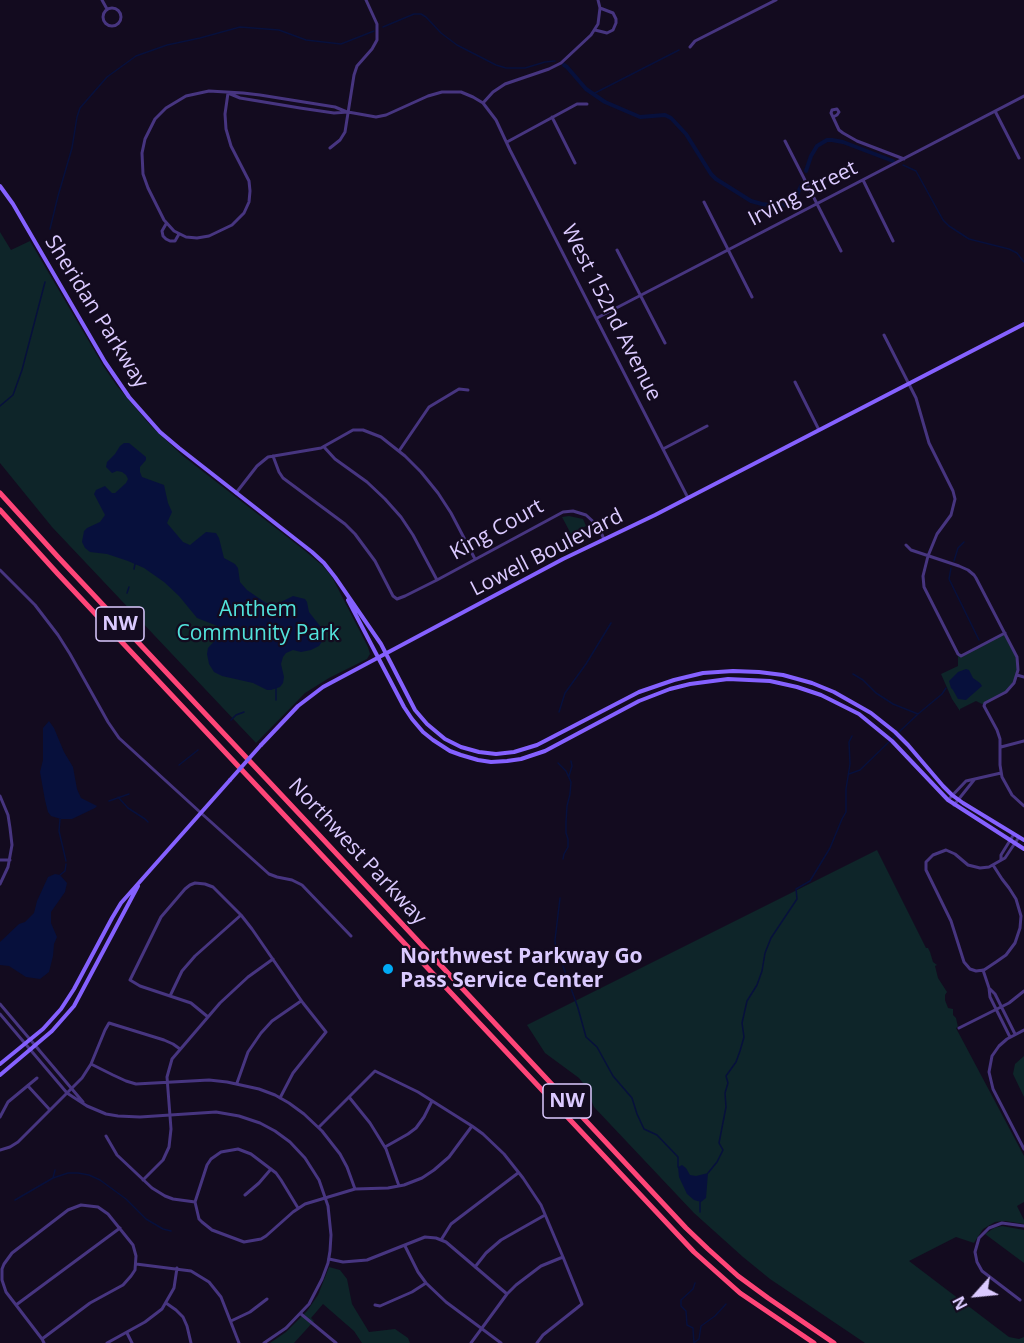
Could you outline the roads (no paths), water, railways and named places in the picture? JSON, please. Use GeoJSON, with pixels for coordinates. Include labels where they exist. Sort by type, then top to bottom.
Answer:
{"type":"FeatureCollection","features":[{"type":"Feature","properties":{"kind":"highway","name":"Northwest Parkway"},"geometry":{"type":"LineString","coordinates":[[0,492],[58,557],[686,1228],[747,1282],[834,1343]]}},
{"type":"Feature","properties":{"kind":"highway","name":"Northwest Parkway"},"geometry":{"type":"LineString","coordinates":[[0,510],[694,1252],[740,1293],[814,1343]]}},
{"type":"Feature","properties":{"kind":"main road","name":"Sheridan Parkway"},"geometry":{"type":"LineString","coordinates":[[0,186],[14,204],[95,347],[124,391],[147,418],[178,448],[317,556],[341,586],[386,654],[412,704],[427,723],[450,742],[484,753],[508,753],[531,748],[645,690],[679,678],[715,672],[759,672],[800,679],[845,697],[882,721],[908,745],[957,799],[1024,840]]}},
{"type":"Feature","properties":{"kind":"main road","name":"Lowell Boulevard"},"geometry":{"type":"LineString","coordinates":[[0,1064],[54,1017],[71,996],[115,913],[129,894],[285,718],[306,698],[504,590],[688,498],[1024,324]]}},
{"type":"Feature","properties":{"kind":"main road","name":"Sheridan Parkway"},"geometry":{"type":"LineString","coordinates":[[341,586],[404,707],[420,728],[433,740],[461,755],[478,760],[507,761],[534,756],[656,694],[710,680],[770,681],[797,687],[859,714],[901,749],[929,782],[954,805],[1024,849]]}},
{"type":"Feature","properties":{"kind":"main road","name":"Lowell Boulevard"},"geometry":{"type":"LineString","coordinates":[[0,1074],[35,1046],[60,1023],[74,1006],[139,883]]}},
{"type":"Feature","properties":{"kind":"street"},"geometry":{"type":"LineString","coordinates":[[102,0],[107,9]]}},
{"type":"Feature","properties":{"kind":"street"},"geometry":{"type":"LineString","coordinates":[[330,148],[343,136],[347,127],[355,71],[375,45],[378,34],[375,19],[366,0]]}},
{"type":"Feature","properties":{"kind":"street"},"geometry":{"type":"LineString","coordinates":[[228,93],[225,114],[226,129],[231,146],[249,182],[249,202],[237,221],[214,234],[190,238],[179,234],[166,224],[143,174],[142,153],[147,133],[160,114],[180,99],[201,92],[243,93],[335,107],[371,117],[381,116],[434,93],[448,91],[467,94],[483,103],[505,84],[555,66],[587,39],[599,19],[598,0]]}},
{"type":"Feature","properties":{"kind":"street"},"geometry":{"type":"LineString","coordinates":[[690,47],[695,41],[773,1]]}},
{"type":"Feature","properties":{"kind":"street"},"geometry":{"type":"LineString","coordinates":[[594,30],[607,33],[616,25],[613,13],[600,8]]}},
{"type":"Feature","properties":{"kind":"street"},"geometry":{"type":"LineString","coordinates":[[107,9],[116,9],[120,13],[121,19],[117,24],[109,26],[104,22],[103,16],[107,9]]}},
{"type":"Feature","properties":{"kind":"street"},"geometry":{"type":"LineString","coordinates":[[228,93],[240,98],[300,108],[334,113],[348,112]]}},
{"type":"Feature","properties":{"kind":"street"},"geometry":{"type":"LineString","coordinates":[[267,102],[268,96]]}},
{"type":"Feature","properties":{"kind":"street","name":"Irving Street"},"geometry":{"type":"LineString","coordinates":[[597,318],[1024,96]]}},
{"type":"Feature","properties":{"kind":"street"},"geometry":{"type":"LineString","coordinates":[[300,108],[301,102]]}},
{"type":"Feature","properties":{"kind":"street","name":"West 152nd Avenue"},"geometry":{"type":"LineString","coordinates":[[483,103],[496,120],[688,498]]}},
{"type":"Feature","properties":{"kind":"street"},"geometry":{"type":"LineString","coordinates":[[507,142],[578,104],[587,104]]}},
{"type":"Feature","properties":{"kind":"street"},"geometry":{"type":"LineString","coordinates":[[995,111],[1019,158]]}},
{"type":"Feature","properties":{"kind":"street"},"geometry":{"type":"LineString","coordinates":[[552,117],[574,163]]}},
{"type":"Feature","properties":{"kind":"street"},"geometry":{"type":"LineString","coordinates":[[833,117],[839,130],[843,133],[857,141],[904,159]]}},
{"type":"Feature","properties":{"kind":"street"},"geometry":{"type":"LineString","coordinates":[[785,141],[841,251]]}},
{"type":"Feature","properties":{"kind":"street"},"geometry":{"type":"LineString","coordinates":[[863,180],[894,241]]}},
{"type":"Feature","properties":{"kind":"street"},"geometry":{"type":"LineString","coordinates":[[704,202],[752,297]]}},
{"type":"Feature","properties":{"kind":"street"},"geometry":{"type":"LineString","coordinates":[[166,224],[162,231],[166,239],[175,241],[179,234]]}},
{"type":"Feature","properties":{"kind":"street"},"geometry":{"type":"LineString","coordinates":[[617,250],[665,343]]}},
{"type":"Feature","properties":{"kind":"street"},"geometry":{"type":"LineString","coordinates":[[884,335],[909,384],[929,442],[955,499],[951,515],[937,534],[928,556],[922,576],[924,587],[961,656],[1005,633]]}},
{"type":"Feature","properties":{"kind":"street"},"geometry":{"type":"LineString","coordinates":[[795,382],[819,430]]}},
{"type":"Feature","properties":{"kind":"street"},"geometry":{"type":"LineString","coordinates":[[399,451],[429,407],[459,389],[468,390]]}},
{"type":"Feature","properties":{"kind":"street"},"geometry":{"type":"LineString","coordinates":[[663,449],[707,426]]}},
{"type":"Feature","properties":{"kind":"street"},"geometry":{"type":"LineString","coordinates":[[236,493],[262,461],[273,456],[324,447],[353,430],[363,430],[381,437],[420,472],[451,513],[476,560]]}},
{"type":"Feature","properties":{"kind":"street"},"geometry":{"type":"LineString","coordinates":[[324,447],[335,459],[386,499],[413,535],[437,580]]}},
{"type":"Feature","properties":{"kind":"street","name":"King Court"},"geometry":{"type":"LineString","coordinates":[[273,456],[283,478],[355,534],[375,561],[393,596],[397,599],[476,560],[556,515],[573,511],[586,515],[598,526],[604,539]]}},
{"type":"Feature","properties":{"kind":"street"},"geometry":{"type":"LineString","coordinates":[[906,545],[911,550],[959,566],[974,575],[1017,657],[1017,675],[1014,683],[1006,692],[985,703],[984,706],[997,730],[1001,747],[1001,772],[1012,795],[1024,806]]}},
{"type":"Feature","properties":{"kind":"street"},"geometry":{"type":"LineString","coordinates":[[0,570],[27,596],[50,624],[119,738],[269,874],[302,885],[351,936]]}},
{"type":"Feature","properties":{"kind":"street"},"geometry":{"type":"LineString","coordinates":[[1017,675],[1024,677]]}},
{"type":"Feature","properties":{"kind":"street"},"geometry":{"type":"LineString","coordinates":[[1001,747],[1024,741]]}},
{"type":"Feature","properties":{"kind":"street"},"geometry":{"type":"LineString","coordinates":[[948,800],[966,781],[1001,772]]}},
{"type":"Feature","properties":{"kind":"street"},"geometry":{"type":"LineString","coordinates":[[954,805],[976,778]]}},
{"type":"Feature","properties":{"kind":"street"},"geometry":{"type":"LineString","coordinates":[[0,796],[6,810],[12,844],[10,860],[0,884]]}},
{"type":"Feature","properties":{"kind":"street"},"geometry":{"type":"LineString","coordinates":[[0,812],[6,810]]}},
{"type":"Feature","properties":{"kind":"street"},"geometry":{"type":"LineString","coordinates":[[993,865],[1016,899],[1021,923],[1010,950],[983,970],[973,970],[964,962],[951,921],[925,864],[930,857],[946,850],[955,854],[964,863],[984,868],[1005,858],[1016,836]]}},
{"type":"Feature","properties":{"kind":"street"},"geometry":{"type":"LineString","coordinates":[[0,860],[10,860]]}},
{"type":"Feature","properties":{"kind":"street"},"geometry":{"type":"LineString","coordinates":[[208,1017],[190,1003],[140,986],[130,980],[157,923],[170,905],[190,885],[195,883],[213,887],[241,915],[301,1001],[326,1032],[293,1073],[280,1098]]}},
{"type":"Feature","properties":{"kind":"street"},"geometry":{"type":"LineString","coordinates":[[170,996],[182,971],[195,956],[241,915]]}},
{"type":"Feature","properties":{"kind":"street"},"geometry":{"type":"LineString","coordinates":[[143,1180],[163,1160],[168,1150],[171,1134],[167,1083],[172,1059],[233,990],[273,958]]}},
{"type":"Feature","properties":{"kind":"street"},"geometry":{"type":"LineString","coordinates":[[983,970],[989,988],[995,994],[1010,1037]]}},
{"type":"Feature","properties":{"kind":"street"},"geometry":{"type":"LineString","coordinates":[[959,1028],[1016,999],[1024,992]]}},
{"type":"Feature","properties":{"kind":"street"},"geometry":{"type":"LineString","coordinates":[[237,1083],[248,1052],[258,1037],[272,1022],[301,1001]]}},
{"type":"Feature","properties":{"kind":"street"},"geometry":{"type":"LineString","coordinates":[[0,1004],[87,1106]]}},
{"type":"Feature","properties":{"kind":"street"},"geometry":{"type":"LineString","coordinates":[[999,1008],[1016,1034]]}},
{"type":"Feature","properties":{"kind":"street"},"geometry":{"type":"LineString","coordinates":[[0,1014],[67,1093],[87,1106],[118,1116],[140,1117],[216,1112],[239,1116],[260,1123],[290,1142],[306,1158],[326,1198],[331,1234],[329,1259],[316,1293],[301,1314],[264,1343]]}},
{"type":"Feature","properties":{"kind":"street"},"geometry":{"type":"LineString","coordinates":[[0,1150],[17,1142],[82,1078],[91,1064],[109,1023],[165,1040],[180,1049]]}},
{"type":"Feature","properties":{"kind":"street"},"geometry":{"type":"LineString","coordinates":[[1024,1030],[999,1046],[992,1056],[990,1066],[993,1089],[1024,1149]]}},
{"type":"Feature","properties":{"kind":"street"},"geometry":{"type":"LineString","coordinates":[[91,1064],[136,1084],[209,1080],[237,1083],[280,1098],[301,1111],[319,1127],[340,1154],[355,1189]]}},
{"type":"Feature","properties":{"kind":"street"},"geometry":{"type":"LineString","coordinates":[[319,1127],[375,1071],[432,1101],[472,1126],[496,1146],[519,1172],[545,1215],[582,1304],[543,1335],[537,1343]]}},
{"type":"Feature","properties":{"kind":"street"},"geometry":{"type":"LineString","coordinates":[[0,1117],[8,1103],[37,1078]]}},
{"type":"Feature","properties":{"kind":"street"},"geometry":{"type":"LineString","coordinates":[[28,1086],[50,1110]]}},
{"type":"Feature","properties":{"kind":"street"},"geometry":{"type":"LineString","coordinates":[[349,1096],[385,1147],[399,1186]]}},
{"type":"Feature","properties":{"kind":"street"},"geometry":{"type":"LineString","coordinates":[[385,1147],[416,1128],[432,1101]]}},
{"type":"Feature","properties":{"kind":"street"},"geometry":{"type":"LineString","coordinates":[[298,1208],[281,1180],[271,1169],[247,1151],[238,1149],[222,1152],[211,1159],[195,1202],[199,1219],[206,1227],[246,1242],[261,1239],[298,1208],[312,1202],[355,1189],[399,1186],[422,1178],[449,1157],[472,1126]]}},
{"type":"Feature","properties":{"kind":"street"},"geometry":{"type":"LineString","coordinates":[[106,1136],[117,1155],[152,1188],[165,1196],[195,1202]]}},
{"type":"Feature","properties":{"kind":"street"},"geometry":{"type":"LineString","coordinates":[[245,1195],[271,1169]]}},
{"type":"Feature","properties":{"kind":"street"},"geometry":{"type":"LineString","coordinates":[[441,1240],[451,1224],[519,1172]]}},
{"type":"Feature","properties":{"kind":"street"},"geometry":{"type":"LineString","coordinates":[[86,1204],[98,1207],[104,1210],[120,1228],[133,1245],[136,1256],[136,1264],[131,1276],[123,1285],[90,1303],[43,1341],[4,1286],[2,1275],[4,1264],[12,1253],[74,1206],[86,1204]]}},
{"type":"Feature","properties":{"kind":"street"},"geometry":{"type":"LineString","coordinates":[[475,1267],[486,1253],[506,1236],[545,1215]]}},
{"type":"Feature","properties":{"kind":"street"},"geometry":{"type":"LineString","coordinates":[[1020,1300],[982,1271],[975,1252],[979,1238],[989,1227],[1002,1223],[1024,1226]]}},
{"type":"Feature","properties":{"kind":"street"},"geometry":{"type":"LineString","coordinates":[[16,1305],[120,1228]]}},
{"type":"Feature","properties":{"kind":"street"},"geometry":{"type":"LineString","coordinates":[[329,1259],[343,1262],[364,1260],[425,1237],[441,1240],[507,1294]]}},
{"type":"Feature","properties":{"kind":"street"},"geometry":{"type":"LineString","coordinates":[[404,1245],[426,1282],[446,1302],[501,1343]]}},
{"type":"Feature","properties":{"kind":"street"},"geometry":{"type":"LineString","coordinates":[[471,1343],[507,1294],[542,1266],[563,1257]]}},
{"type":"Feature","properties":{"kind":"street"},"geometry":{"type":"LineString","coordinates":[[136,1264],[177,1268],[196,1273],[210,1282],[221,1297],[239,1343]]}},
{"type":"Feature","properties":{"kind":"street"},"geometry":{"type":"LineString","coordinates":[[107,1343],[152,1318],[166,1303],[174,1288],[177,1268]]}},
{"type":"Feature","properties":{"kind":"street"},"geometry":{"type":"LineString","coordinates":[[375,1305],[380,1306],[412,1292],[426,1282]]}},
{"type":"Feature","properties":{"kind":"street"},"geometry":{"type":"LineString","coordinates":[[231,1321],[250,1312],[267,1299]]}},
{"type":"Feature","properties":{"kind":"street"},"geometry":{"type":"LineString","coordinates":[[166,1303],[183,1317],[191,1343]]}},
{"type":"Feature","properties":{"kind":"street"},"geometry":{"type":"LineString","coordinates":[[301,1314],[336,1343]]}},
{"type":"Feature","properties":{"kind":"street"},"geometry":{"type":"LineString","coordinates":[[127,1333],[132,1343]]}},
{"type":"Feature","properties":{"kind":"waterway"},"geometry":{"type":"LineString","coordinates":[[383,27],[414,14],[421,14],[457,45],[496,65],[506,68],[525,68],[555,61]]}},
{"type":"Feature","properties":{"kind":"waterway"},"geometry":{"type":"LineString","coordinates":[[50,229],[72,148],[80,108],[107,77],[136,56],[167,45],[240,27],[279,30],[306,40],[341,44],[374,31]]}},
{"type":"Feature","properties":{"kind":"waterway"},"geometry":{"type":"LineString","coordinates":[[593,94],[679,50]]}},
{"type":"Feature","properties":{"kind":"waterway"},"geometry":{"type":"LineString","coordinates":[[564,65],[586,89],[605,102],[640,117],[665,115],[671,118],[686,134],[711,174],[751,201],[777,206],[786,205],[795,199],[801,186]]}},
{"type":"Feature","properties":{"kind":"waterway"},"geometry":{"type":"LineString","coordinates":[[806,171],[817,146],[827,140],[843,142],[893,161]]}},
{"type":"Feature","properties":{"kind":"waterway"},"geometry":{"type":"LineString","coordinates":[[903,165],[916,171],[943,220],[949,226],[969,239],[1009,249],[1017,253],[1024,262]]}},
{"type":"Feature","properties":{"kind":"waterway"},"geometry":{"type":"LineString","coordinates":[[0,406],[13,395],[22,370],[45,282]]}},
{"type":"Feature","properties":{"kind":"waterway"},"geometry":{"type":"LineString","coordinates":[[954,561],[958,548],[964,542]]}},
{"type":"Feature","properties":{"kind":"waterway"},"geometry":{"type":"LineString","coordinates":[[134,569],[135,564]]}},
{"type":"Feature","properties":{"kind":"waterway"},"geometry":{"type":"LineString","coordinates":[[951,568],[949,579],[979,640]]}},
{"type":"Feature","properties":{"kind":"waterway"},"geometry":{"type":"LineString","coordinates":[[127,593],[129,587]]}},
{"type":"Feature","properties":{"kind":"waterway"},"geometry":{"type":"LineString","coordinates":[[559,712],[565,693],[611,623]]}},
{"type":"Feature","properties":{"kind":"waterway"},"geometry":{"type":"LineString","coordinates":[[853,674],[893,704],[918,714],[946,688]]}},
{"type":"Feature","properties":{"kind":"waterway"},"geometry":{"type":"LineString","coordinates":[[276,688],[276,700]]}},
{"type":"Feature","properties":{"kind":"waterway"},"geometry":{"type":"LineString","coordinates":[[231,720],[244,712]]}},
{"type":"Feature","properties":{"kind":"waterway"},"geometry":{"type":"LineString","coordinates":[[899,732],[917,715]]}},
{"type":"Feature","properties":{"kind":"waterway"},"geometry":{"type":"LineString","coordinates":[[708,1173],[723,1150],[719,1143],[726,1107],[725,1093],[728,1083],[726,1076],[736,1062],[740,1051],[744,1037],[742,1023],[747,1001],[757,985],[765,953],[771,938],[797,899],[796,889],[810,881],[830,848],[846,812],[846,789],[850,764],[849,742],[852,736]]}},
{"type":"Feature","properties":{"kind":"waterway"},"geometry":{"type":"LineString","coordinates":[[849,774],[860,770],[895,736]]}},
{"type":"Feature","properties":{"kind":"waterway"},"geometry":{"type":"LineString","coordinates":[[179,765],[198,750]]}},
{"type":"Feature","properties":{"kind":"waterway"},"geometry":{"type":"LineString","coordinates":[[569,776],[571,761]]}},
{"type":"Feature","properties":{"kind":"waterway"},"geometry":{"type":"LineString","coordinates":[[558,763],[566,771],[571,782],[566,822],[568,847],[563,859]]}},
{"type":"Feature","properties":{"kind":"waterway"},"geometry":{"type":"LineString","coordinates":[[109,801],[129,794]]}},
{"type":"Feature","properties":{"kind":"waterway"},"geometry":{"type":"LineString","coordinates":[[118,797],[128,808],[148,822]]}},
{"type":"Feature","properties":{"kind":"waterway"},"geometry":{"type":"LineString","coordinates":[[60,819],[59,831],[66,861]]}},
{"type":"Feature","properties":{"kind":"waterway"},"geometry":{"type":"LineString","coordinates":[[60,875],[65,871],[66,864]]}},
{"type":"Feature","properties":{"kind":"waterway"},"geometry":{"type":"LineString","coordinates":[[560,898],[555,940],[556,953],[563,966],[586,1037],[597,1047],[613,1076],[632,1098],[644,1129],[657,1135],[678,1157],[678,1167]]}},
{"type":"Feature","properties":{"kind":"waterway"},"geometry":{"type":"LineString","coordinates":[[53,1178],[55,1170]]}},
{"type":"Feature","properties":{"kind":"waterway"},"geometry":{"type":"LineString","coordinates":[[15,1200],[53,1178],[68,1173],[89,1175],[126,1199],[146,1219],[171,1231]]}},
{"type":"Feature","properties":{"kind":"waterway"},"geometry":{"type":"LineString","coordinates":[[700,1202],[700,1212]]}},
{"type":"Feature","properties":{"kind":"waterway"},"geometry":{"type":"LineString","coordinates":[[694,1343],[693,1328],[687,1325],[686,1311],[681,1306],[681,1300],[693,1289],[695,1283]]}},
{"type":"Feature","properties":{"kind":"waterway"},"geometry":{"type":"LineString","coordinates":[[695,1342],[699,1339],[701,1326],[726,1304]]}},
{"type":"Feature","properties":{"kind":"place","name":"Northwest Parkway Go Pass Service Center"},"geometry":{"type":"Point","coordinates":[388,969]}},
{"type":"Feature","properties":{"kind":"park label","name":"Anthem Community Park"},"geometry":{"type":"Point","coordinates":[258,622]}}]}
